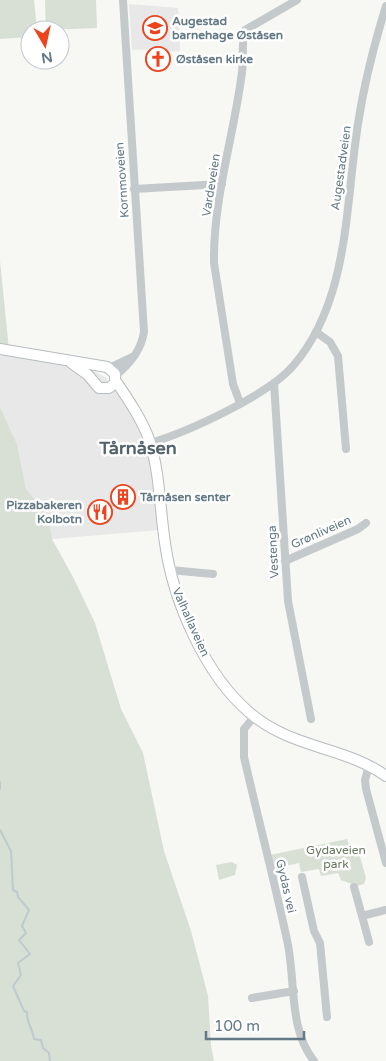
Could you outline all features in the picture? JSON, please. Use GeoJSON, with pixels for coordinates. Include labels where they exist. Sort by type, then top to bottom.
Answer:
{"type":"FeatureCollection","features":[{"type":"Feature","properties":{"kind":"street","name":"Kornmoveien"},"geometry":{"type":"LineString","coordinates":[[110,373],[134,356],[140,346],[144,332],[123,0]]}},
{"type":"Feature","properties":{"kind":"street","name":"Vardeveien"},"geometry":{"type":"LineString","coordinates":[[240,403],[232,384],[214,263],[214,243],[222,184],[243,71],[245,30],[297,0]]}},
{"type":"Feature","properties":{"kind":"street","name":"Augestadveien"},"geometry":{"type":"LineString","coordinates":[[150,443],[182,432],[240,403],[274,383],[292,367],[316,332],[331,298],[338,272],[358,124],[370,58],[386,6]]}},
{"type":"Feature","properties":{"kind":"street"},"geometry":{"type":"LineString","coordinates":[[134,189],[222,184]]}},
{"type":"Feature","properties":{"kind":"street"},"geometry":{"type":"LineString","coordinates":[[316,332],[330,342],[338,356],[346,449]]}},
{"type":"Feature","properties":{"kind":"street"},"geometry":{"type":"LineString","coordinates":[[0,349],[70,362],[110,373]]}},
{"type":"Feature","properties":{"kind":"street"},"geometry":{"type":"LineString","coordinates":[[70,362],[100,388],[106,389],[113,385],[110,373]]}},
{"type":"Feature","properties":{"kind":"street"},"geometry":{"type":"LineString","coordinates":[[93,380],[95,372],[110,373]]}},
{"type":"Feature","properties":{"kind":"street","name":"Valhallaveien"},"geometry":{"type":"LineString","coordinates":[[110,373],[143,426],[150,443],[170,570],[183,609],[202,650],[225,686],[254,716],[273,730],[297,742],[368,765],[386,776]]}},
{"type":"Feature","properties":{"kind":"street","name":"Vestenga"},"geometry":{"type":"LineString","coordinates":[[274,383],[285,560],[291,623],[311,719]]}},
{"type":"Feature","properties":{"kind":"street","name":"Valhallaveien"},"geometry":{"type":"LineString","coordinates":[[106,389],[129,403]]}},
{"type":"Feature","properties":{"kind":"street","name":"Grønliveien"},"geometry":{"type":"LineString","coordinates":[[285,560],[358,529],[366,523]]}},
{"type":"Feature","properties":{"kind":"street"},"geometry":{"type":"LineString","coordinates":[[170,570],[213,574]]}},
{"type":"Feature","properties":{"kind":"street","name":"Gydas vei"},"geometry":{"type":"LineString","coordinates":[[254,716],[244,729],[244,757],[287,940],[299,1034],[305,1050],[314,1061]]}},
{"type":"Feature","properties":{"kind":"street"},"geometry":{"type":"LineString","coordinates":[[368,765],[365,784],[386,863]]}},
{"type":"Feature","properties":{"kind":"street","name":"Gydas vei"},"geometry":{"type":"LineString","coordinates":[[302,877],[314,931],[320,943],[327,1017]]}},
{"type":"Feature","properties":{"kind":"street"},"geometry":{"type":"LineString","coordinates":[[354,887],[369,942]]}},
{"type":"Feature","properties":{"kind":"street"},"geometry":{"type":"LineString","coordinates":[[362,916],[386,910]]}},
{"type":"Feature","properties":{"kind":"street"},"geometry":{"type":"LineString","coordinates":[[252,998],[294,991]]}},
{"type":"Feature","properties":{"kind":"shaded area","name":"Augestad barnehage Øståsen"},"geometry":{"type":"Polygon","coordinates":[[[129,4],[178,8],[180,51],[160,52],[159,49],[132,50],[129,4]]]}},
{"type":"Feature","properties":{"kind":"shaded area"},"geometry":{"type":"Polygon","coordinates":[[[9,350],[78,363],[105,377],[134,419],[147,444],[159,530],[52,539],[48,515],[26,489],[17,444],[0,407],[0,356],[9,350]]]}},
{"type":"Feature","properties":{"kind":"green space"},"geometry":{"type":"Polygon","coordinates":[[[0,0],[34,0],[36,20],[20,20],[20,38],[0,39],[0,0]]]}},
{"type":"Feature","properties":{"kind":"green space"},"geometry":{"type":"Polygon","coordinates":[[[45,0],[96,0],[97,28],[70,29],[70,20],[46,20],[45,0]]]}},
{"type":"Feature","properties":{"kind":"green space"},"geometry":{"type":"Polygon","coordinates":[[[0,261],[9,350],[0,347],[0,261]]]}},
{"type":"Feature","properties":{"kind":"green space"},"geometry":{"type":"Polygon","coordinates":[[[0,407],[17,444],[26,489],[48,515],[52,539],[95,623],[121,709],[143,753],[164,851],[191,931],[208,996],[211,1046],[214,1061],[0,1061],[0,407]]]}},
{"type":"Feature","properties":{"kind":"green space","name":"Gydaveien park"},"geometry":{"type":"Polygon","coordinates":[[[347,839],[350,848],[359,853],[366,878],[364,884],[357,886],[341,880],[338,873],[321,876],[319,869],[301,872],[299,863],[272,869],[270,855],[347,839]]]}},
{"type":"Feature","properties":{"kind":"green space"},"geometry":{"type":"Polygon","coordinates":[[[232,862],[237,865],[235,875],[219,880],[216,865],[232,862]]]}},
{"type":"Feature","properties":{"kind":"waterway"},"geometry":{"type":"LineString","coordinates":[[0,782],[0,789]]}},
{"type":"Feature","properties":{"kind":"waterway"},"geometry":{"type":"LineString","coordinates":[[0,830],[11,851],[13,890],[17,892],[18,897],[29,910],[22,926],[26,933],[19,940],[30,954],[18,963],[21,975],[13,986],[24,1011],[27,1012],[34,1039],[41,1040],[43,1048],[49,1053],[50,1061]]}},
{"type":"Feature","properties":{"kind":"place","name":"Augestad barnehage Øståsen"},"geometry":{"type":"Point","coordinates":[155,28]}},
{"type":"Feature","properties":{"kind":"place","name":"Øståsen kirke"},"geometry":{"type":"Point","coordinates":[158,59]}},
{"type":"Feature","properties":{"kind":"place","name":"Tårnåsen senter"},"geometry":{"type":"Point","coordinates":[123,497]}},
{"type":"Feature","properties":{"kind":"place","name":"Pizzabakeren Kolbotn"},"geometry":{"type":"Point","coordinates":[100,512]}},
{"type":"Feature","properties":{"kind":"district","name":"Tårnåsen"},"geometry":{"type":"Point","coordinates":[138,448]}}]}
